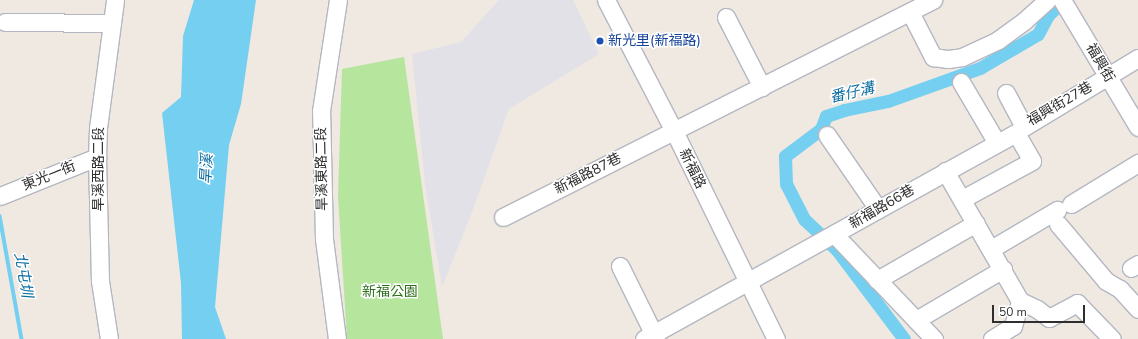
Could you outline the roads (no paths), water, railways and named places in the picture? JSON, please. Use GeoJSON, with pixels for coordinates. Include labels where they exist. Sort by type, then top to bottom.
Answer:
{"type":"FeatureCollection","features":[{"type":"Feature","properties":{"kind":"street","name":"旱溪西路二段"},"geometry":{"type":"LineString","coordinates":[[109,339],[100,280],[97,157],[98,128],[114,0]]}},
{"type":"Feature","properties":{"kind":"street","name":"旱溪東路二段"},"geometry":{"type":"LineString","coordinates":[[337,339],[324,239],[321,110],[338,0]]}},
{"type":"Feature","properties":{"kind":"street","name":"新福路"},"geometry":{"type":"LineString","coordinates":[[606,0],[674,131],[776,339]]}},
{"type":"Feature","properties":{"kind":"street","name":"新福路87巷"},"geometry":{"type":"LineString","coordinates":[[503,217],[933,0]]}},
{"type":"Feature","properties":{"kind":"street"},"geometry":{"type":"LineString","coordinates":[[910,12],[933,57],[948,59],[962,57],[998,40],[1024,21],[1047,0]]}},
{"type":"Feature","properties":{"kind":"street","name":"福興街"},"geometry":{"type":"LineString","coordinates":[[1062,0],[1138,127]]}},
{"type":"Feature","properties":{"kind":"street"},"geometry":{"type":"LineString","coordinates":[[726,17],[762,87]]}},
{"type":"Feature","properties":{"kind":"street"},"geometry":{"type":"LineString","coordinates":[[5,22],[112,23]]}},
{"type":"Feature","properties":{"kind":"street"},"geometry":{"type":"LineString","coordinates":[[1108,76],[1138,58]]}},
{"type":"Feature","properties":{"kind":"street","name":"福興街27巷"},"geometry":{"type":"LineString","coordinates":[[1006,93],[1024,127],[1108,76]]}},
{"type":"Feature","properties":{"kind":"street"},"geometry":{"type":"LineString","coordinates":[[961,82],[997,143]]}},
{"type":"Feature","properties":{"kind":"street","name":"新福路66巷"},"geometry":{"type":"LineString","coordinates":[[651,337],[945,171],[1016,133],[1032,161],[962,199]]}},
{"type":"Feature","properties":{"kind":"street"},"geometry":{"type":"LineString","coordinates":[[827,135],[878,209]]}},
{"type":"Feature","properties":{"kind":"street","name":"東光一街"},"geometry":{"type":"LineString","coordinates":[[0,196],[97,157]]}},
{"type":"Feature","properties":{"kind":"street"},"geometry":{"type":"LineString","coordinates":[[991,249],[1062,213],[1138,163]]}},
{"type":"Feature","properties":{"kind":"street"},"geometry":{"type":"LineString","coordinates":[[945,171],[1004,269],[1020,301],[1037,309],[1049,318],[1077,303],[1112,339]]}},
{"type":"Feature","properties":{"kind":"street"},"geometry":{"type":"LineString","coordinates":[[1062,213],[1106,281],[1120,289],[1138,309]]}},
{"type":"Feature","properties":{"kind":"street"},"geometry":{"type":"LineString","coordinates":[[878,280],[976,223]]}},
{"type":"Feature","properties":{"kind":"street"},"geometry":{"type":"LineString","coordinates":[[834,234],[934,339]]}},
{"type":"Feature","properties":{"kind":"street"},"geometry":{"type":"LineString","coordinates":[[620,266],[651,337]]}},
{"type":"Feature","properties":{"kind":"street"},"geometry":{"type":"LineString","coordinates":[[916,320],[1004,269]]}},
{"type":"Feature","properties":{"kind":"street"},"geometry":{"type":"LineString","coordinates":[[992,339],[1013,326],[1020,301]]}},
{"type":"Feature","properties":{"kind":"water","name":"旱溪"},"geometry":{"type":"Polygon","coordinates":[[[194,0],[256,0],[241,104],[229,145],[215,307],[226,339],[182,339],[181,283],[162,113],[181,97],[183,36],[194,0]]]}},
{"type":"Feature","properties":{"kind":"waterway","name":"番仔溝"},"geometry":{"type":"LineString","coordinates":[[904,339],[837,250],[804,219],[786,184],[785,156],[821,129],[826,116],[844,110],[888,101],[980,68],[1038,34],[1048,15],[1064,0]]}},
{"type":"Feature","properties":{"kind":"waterway","name":"北屯圳"},"geometry":{"type":"LineString","coordinates":[[0,216],[22,339]]}},
{"type":"Feature","properties":{"kind":"place","name":"新光里(新福路)"},"geometry":{"type":"Point","coordinates":[600,41]}},
{"type":"Feature","properties":{"kind":"park label","name":"新福公園"},"geometry":{"type":"Point","coordinates":[390,292]}}]}
